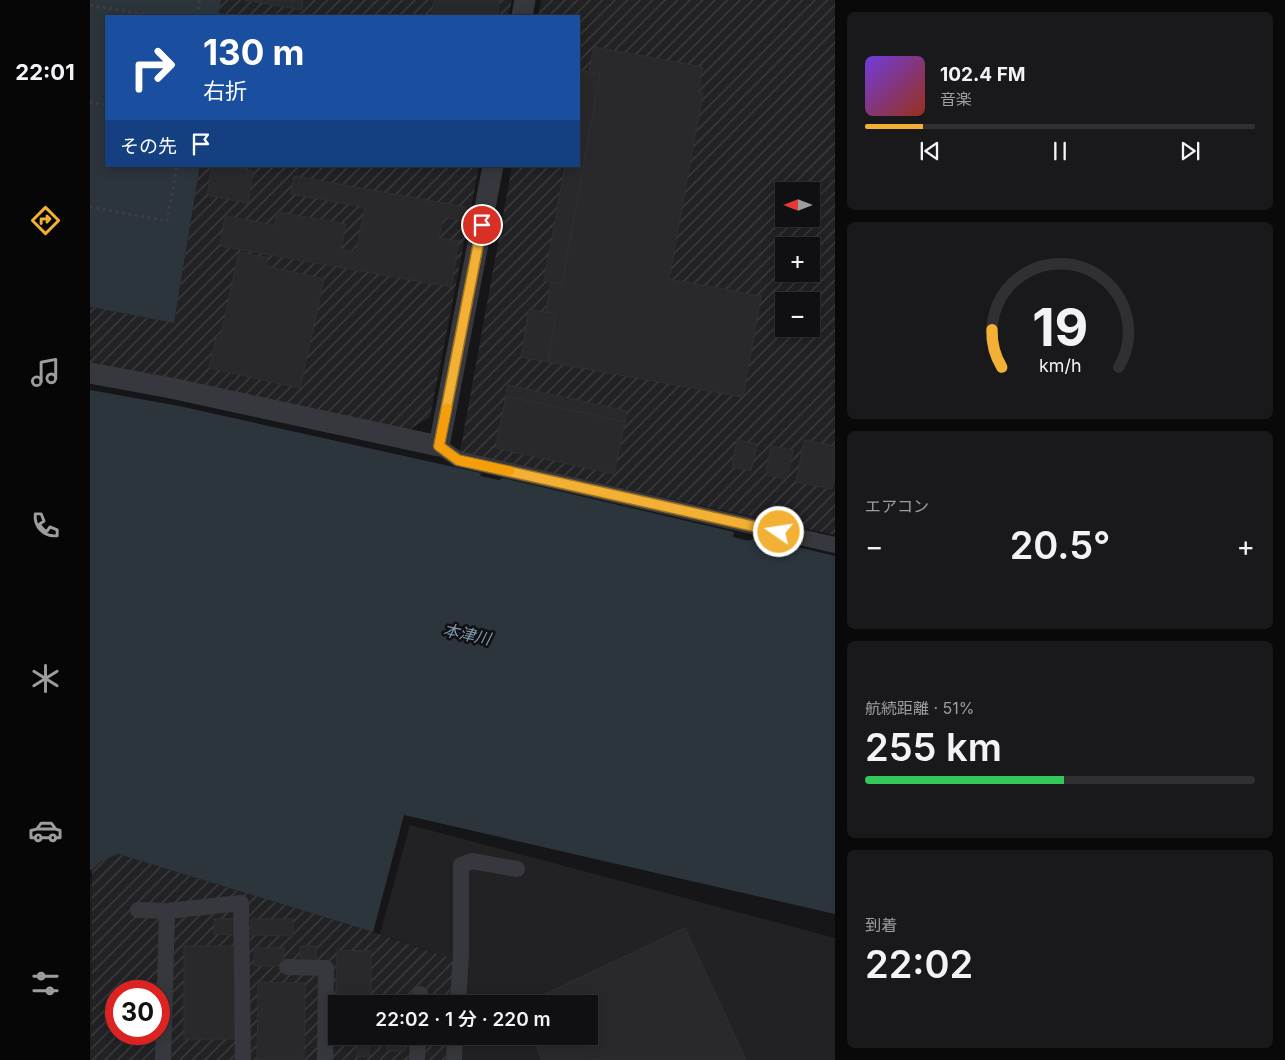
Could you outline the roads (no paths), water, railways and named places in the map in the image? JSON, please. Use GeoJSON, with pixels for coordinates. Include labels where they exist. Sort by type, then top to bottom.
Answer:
{"type":"FeatureCollection","features":[{"type":"Feature","properties":{"kind":"street"},"geometry":{"type":"LineString","coordinates":[[522,15],[525,0]]}},
{"type":"Feature","properties":{"kind":"street"},"geometry":{"type":"LineString","coordinates":[[439,446],[493,167]]}},
{"type":"Feature","properties":{"kind":"street"},"geometry":{"type":"LineString","coordinates":[[90,373],[171,388],[439,446],[458,460],[835,545]]}},
{"type":"Feature","properties":{"kind":"street"},"geometry":{"type":"LineString","coordinates":[[459,995],[461,953],[461,865],[472,861],[516,869]]}},
{"type":"Feature","properties":{"kind":"street"},"geometry":{"type":"LineString","coordinates":[[138,910],[168,911],[241,903],[243,1060]]}},
{"type":"Feature","properties":{"kind":"street"},"geometry":{"type":"LineString","coordinates":[[163,1060],[168,911]]}},
{"type":"Feature","properties":{"kind":"street"},"geometry":{"type":"LineString","coordinates":[[287,967],[326,968],[324,1060]]}},
{"type":"Feature","properties":{"kind":"street"},"geometry":{"type":"LineString","coordinates":[[417,1060],[418,1045]]}},
{"type":"Feature","properties":{"kind":"street"},"geometry":{"type":"LineString","coordinates":[[454,1060],[455,1045]]}},
{"type":"Feature","properties":{"kind":"water"},"geometry":{"type":"Polygon","coordinates":[[[90,0],[221,0],[219,13],[231,15],[105,15],[105,167],[200,167],[174,323],[90,307],[90,0]]]}},
{"type":"Feature","properties":{"kind":"water","name":"本津川"},"geometry":{"type":"Polygon","coordinates":[[[90,390],[179,406],[481,473],[480,476],[499,480],[503,478],[734,532],[733,537],[749,541],[756,537],[835,556],[835,914],[404,815],[373,932],[118,854],[100,862],[90,870],[90,390]]]}}]}
